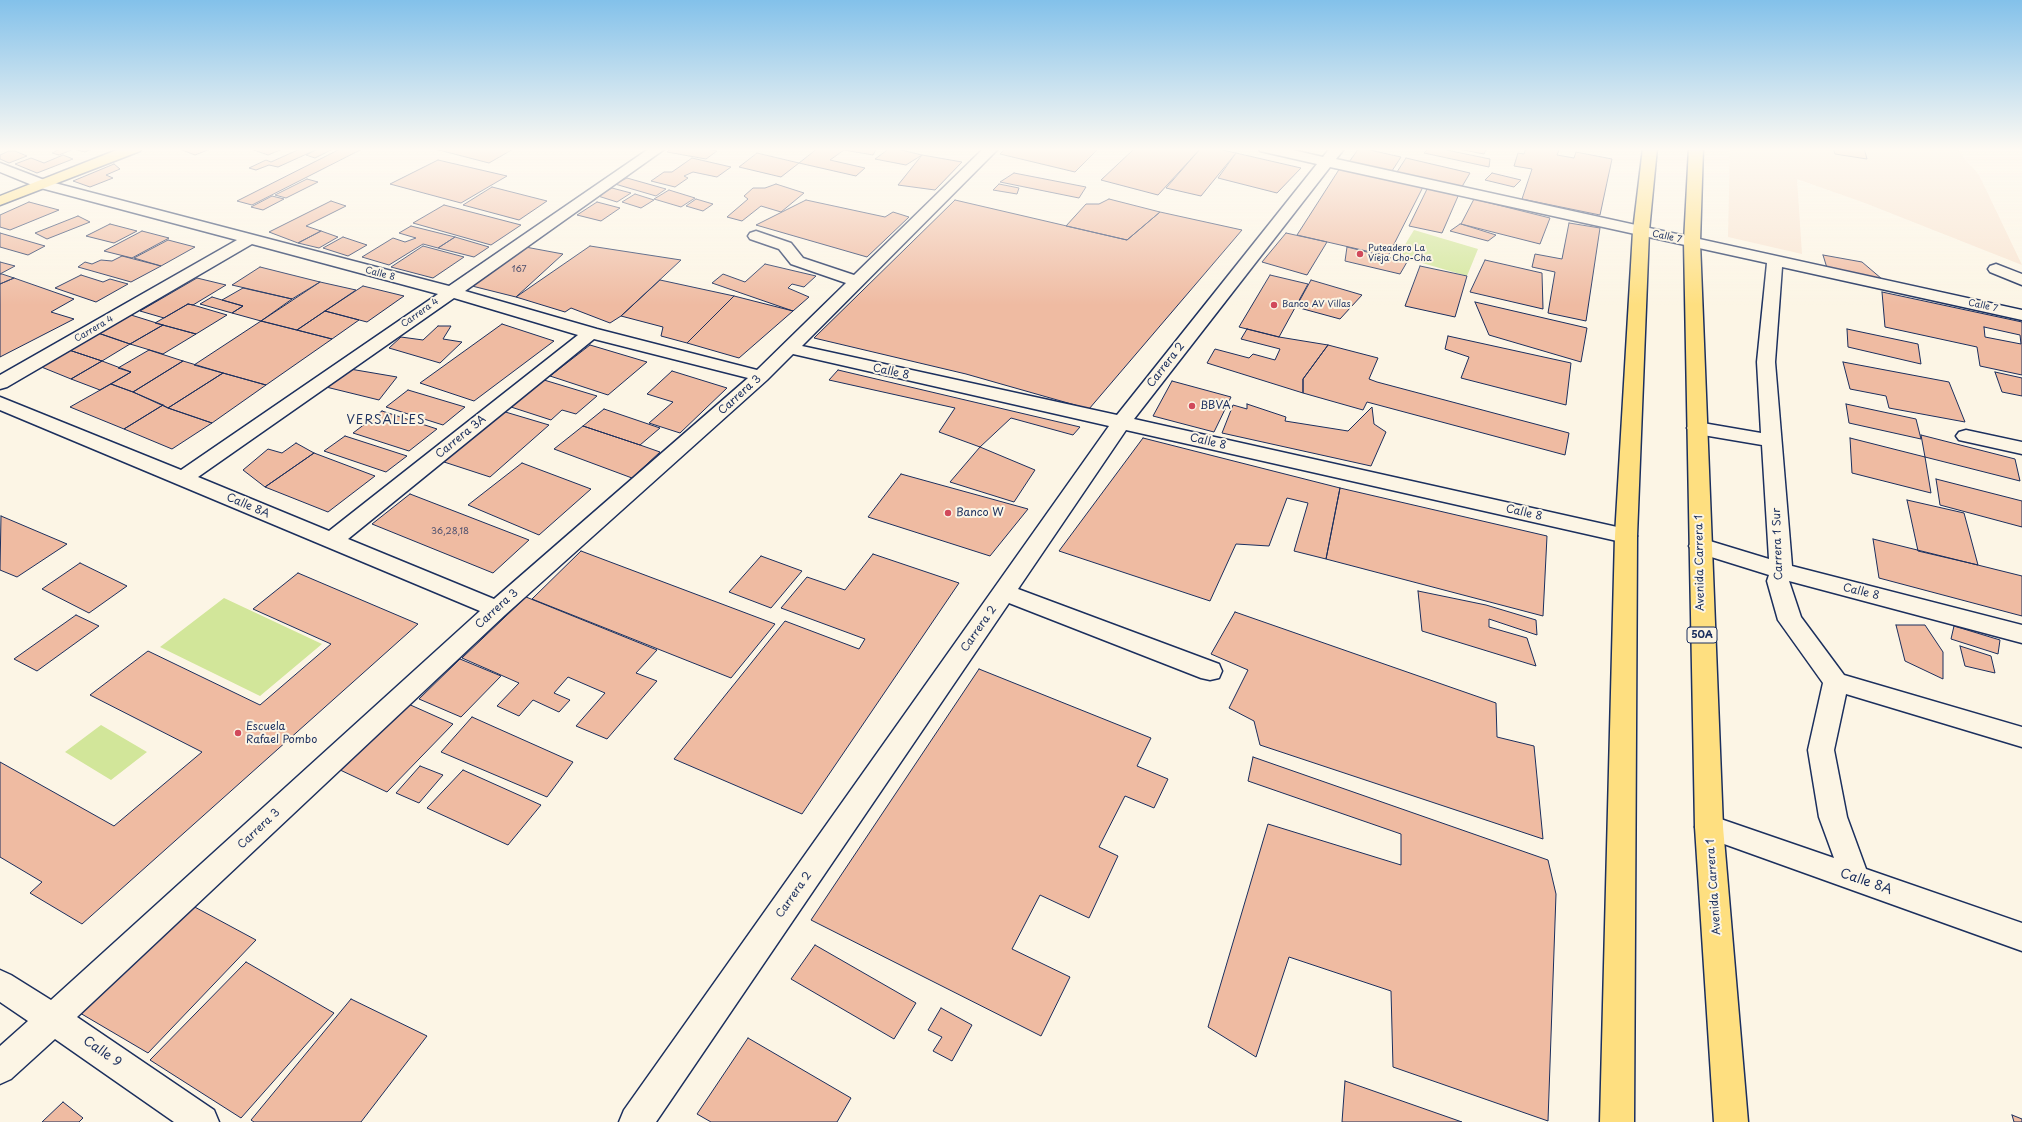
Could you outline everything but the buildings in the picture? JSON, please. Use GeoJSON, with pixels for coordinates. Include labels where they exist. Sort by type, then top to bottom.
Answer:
{"type":"FeatureCollection","features":[{"type":"Feature","properties":{"kind":"main road"},"geometry":{"type":"LineString","coordinates":[[1617,1122],[1626,536],[1641,231],[1644,200]]}},
{"type":"Feature","properties":{"kind":"main road","name":"Avenida Carrera 1"},"geometry":{"type":"LineString","coordinates":[[1694,200],[1692,242],[1709,827],[1730,1122]]}},
{"type":"Feature","properties":{"kind":"street","name":"Calle 8"},"geometry":{"type":"LineString","coordinates":[[104,200],[451,292],[591,332],[761,376]]}},
{"type":"Feature","properties":{"kind":"street","name":"Carrera 4"},"geometry":{"type":"LineString","coordinates":[[182,479],[583,200]]}},
{"type":"Feature","properties":{"kind":"street","name":"Carrera 3"},"geometry":{"type":"LineString","coordinates":[[0,1068],[497,609],[761,376],[939,200]]}},
{"type":"Feature","properties":{"kind":"street","name":"Carrera 2"},"geometry":{"type":"LineString","coordinates":[[636,1122],[1122,422],[1294,200]]}},
{"type":"Feature","properties":{"kind":"street","name":"Calle 7"},"geometry":{"type":"LineString","coordinates":[[1504,200],[2022,314]]}},
{"type":"Feature","properties":{"kind":"street"},"geometry":{"type":"LineString","coordinates":[[756,236],[784,246],[797,261],[858,281]]}},
{"type":"Feature","properties":{"kind":"street","name":"Carrera 4"},"geometry":{"type":"LineString","coordinates":[[0,383],[250,239]]}},
{"type":"Feature","properties":{"kind":"street","name":"Carrera 1 Sur"},"geometry":{"type":"LineString","coordinates":[[1775,260],[1766,362],[1781,571],[1778,581],[1790,620],[1836,682]]}},
{"type":"Feature","properties":{"kind":"street"},"geometry":{"type":"LineString","coordinates":[[1996,269],[2022,280]]}},
{"type":"Feature","properties":{"kind":"street","name":"Carrera 3A"},"geometry":{"type":"LineString","coordinates":[[331,541],[591,332]]}},
{"type":"Feature","properties":{"kind":"street","name":"Calle 8"},"geometry":{"type":"LineString","coordinates":[[789,348],[1626,536]]}},
{"type":"Feature","properties":{"kind":"street","name":"Calle 8A"},"geometry":{"type":"LineString","coordinates":[[0,403],[497,609]]}},
{"type":"Feature","properties":{"kind":"street"},"geometry":{"type":"LineString","coordinates":[[1697,428],[1772,441]]}},
{"type":"Feature","properties":{"kind":"street"},"geometry":{"type":"LineString","coordinates":[[1966,436],[2022,448]]}},
{"type":"Feature","properties":{"kind":"street","name":"Calle 8"},"geometry":{"type":"LineString","coordinates":[[1700,546],[1781,571],[2022,634]]}},
{"type":"Feature","properties":{"kind":"street"},"geometry":{"type":"LineString","coordinates":[[1004,592],[1210,671]]}},
{"type":"Feature","properties":{"kind":"street"},"geometry":{"type":"LineString","coordinates":[[1855,878],[1833,817],[1821,750],[1836,682],[2022,737]]}},
{"type":"Feature","properties":{"kind":"street","name":"Calle 8A"},"geometry":{"type":"LineString","coordinates":[[1709,827],[2022,937]]}},
{"type":"Feature","properties":{"kind":"street","name":"Calle 9"},"geometry":{"type":"LineString","coordinates":[[0,985],[53,1019],[202,1122]]}},
{"type":"Feature","properties":{"kind":"shaded area"},"geometry":{"type":"Polygon","coordinates":[[[1729,200],[1798,200],[1802,254],[1728,237],[1729,200]]]}},
{"type":"Feature","properties":{"kind":"shaded area"},"geometry":{"type":"Polygon","coordinates":[[[1858,200],[1991,200],[2022,265],[1858,200]]]}},
{"type":"Feature","properties":{"kind":"green space"},"geometry":{"type":"Polygon","coordinates":[[[1414,230],[1478,249],[1467,276],[1398,256],[1414,230]]]}},
{"type":"Feature","properties":{"kind":"green space"},"geometry":{"type":"Polygon","coordinates":[[[224,598],[322,644],[260,696],[160,647],[224,598]]]}},
{"type":"Feature","properties":{"kind":"green space"},"geometry":{"type":"Polygon","coordinates":[[[101,725],[147,752],[111,780],[65,752],[101,725]]]}},
{"type":"Feature","properties":{"kind":"place","name":"Puteadero La Vieja Cho-Cha"},"geometry":{"type":"Point","coordinates":[1360,254]}},
{"type":"Feature","properties":{"kind":"place","name":"Banco AV Villas"},"geometry":{"type":"Point","coordinates":[1274,305]}},
{"type":"Feature","properties":{"kind":"place","name":"BBVA"},"geometry":{"type":"Point","coordinates":[1192,406]}},
{"type":"Feature","properties":{"kind":"place","name":"Banco W"},"geometry":{"type":"Point","coordinates":[948,513]}},
{"type":"Feature","properties":{"kind":"place","name":"Escuela Rafael Pombo"},"geometry":{"type":"Point","coordinates":[238,733]}},
{"type":"Feature","properties":{"kind":"district","name":"VERSALLES"},"geometry":{"type":"Point","coordinates":[386,421]}}]}
